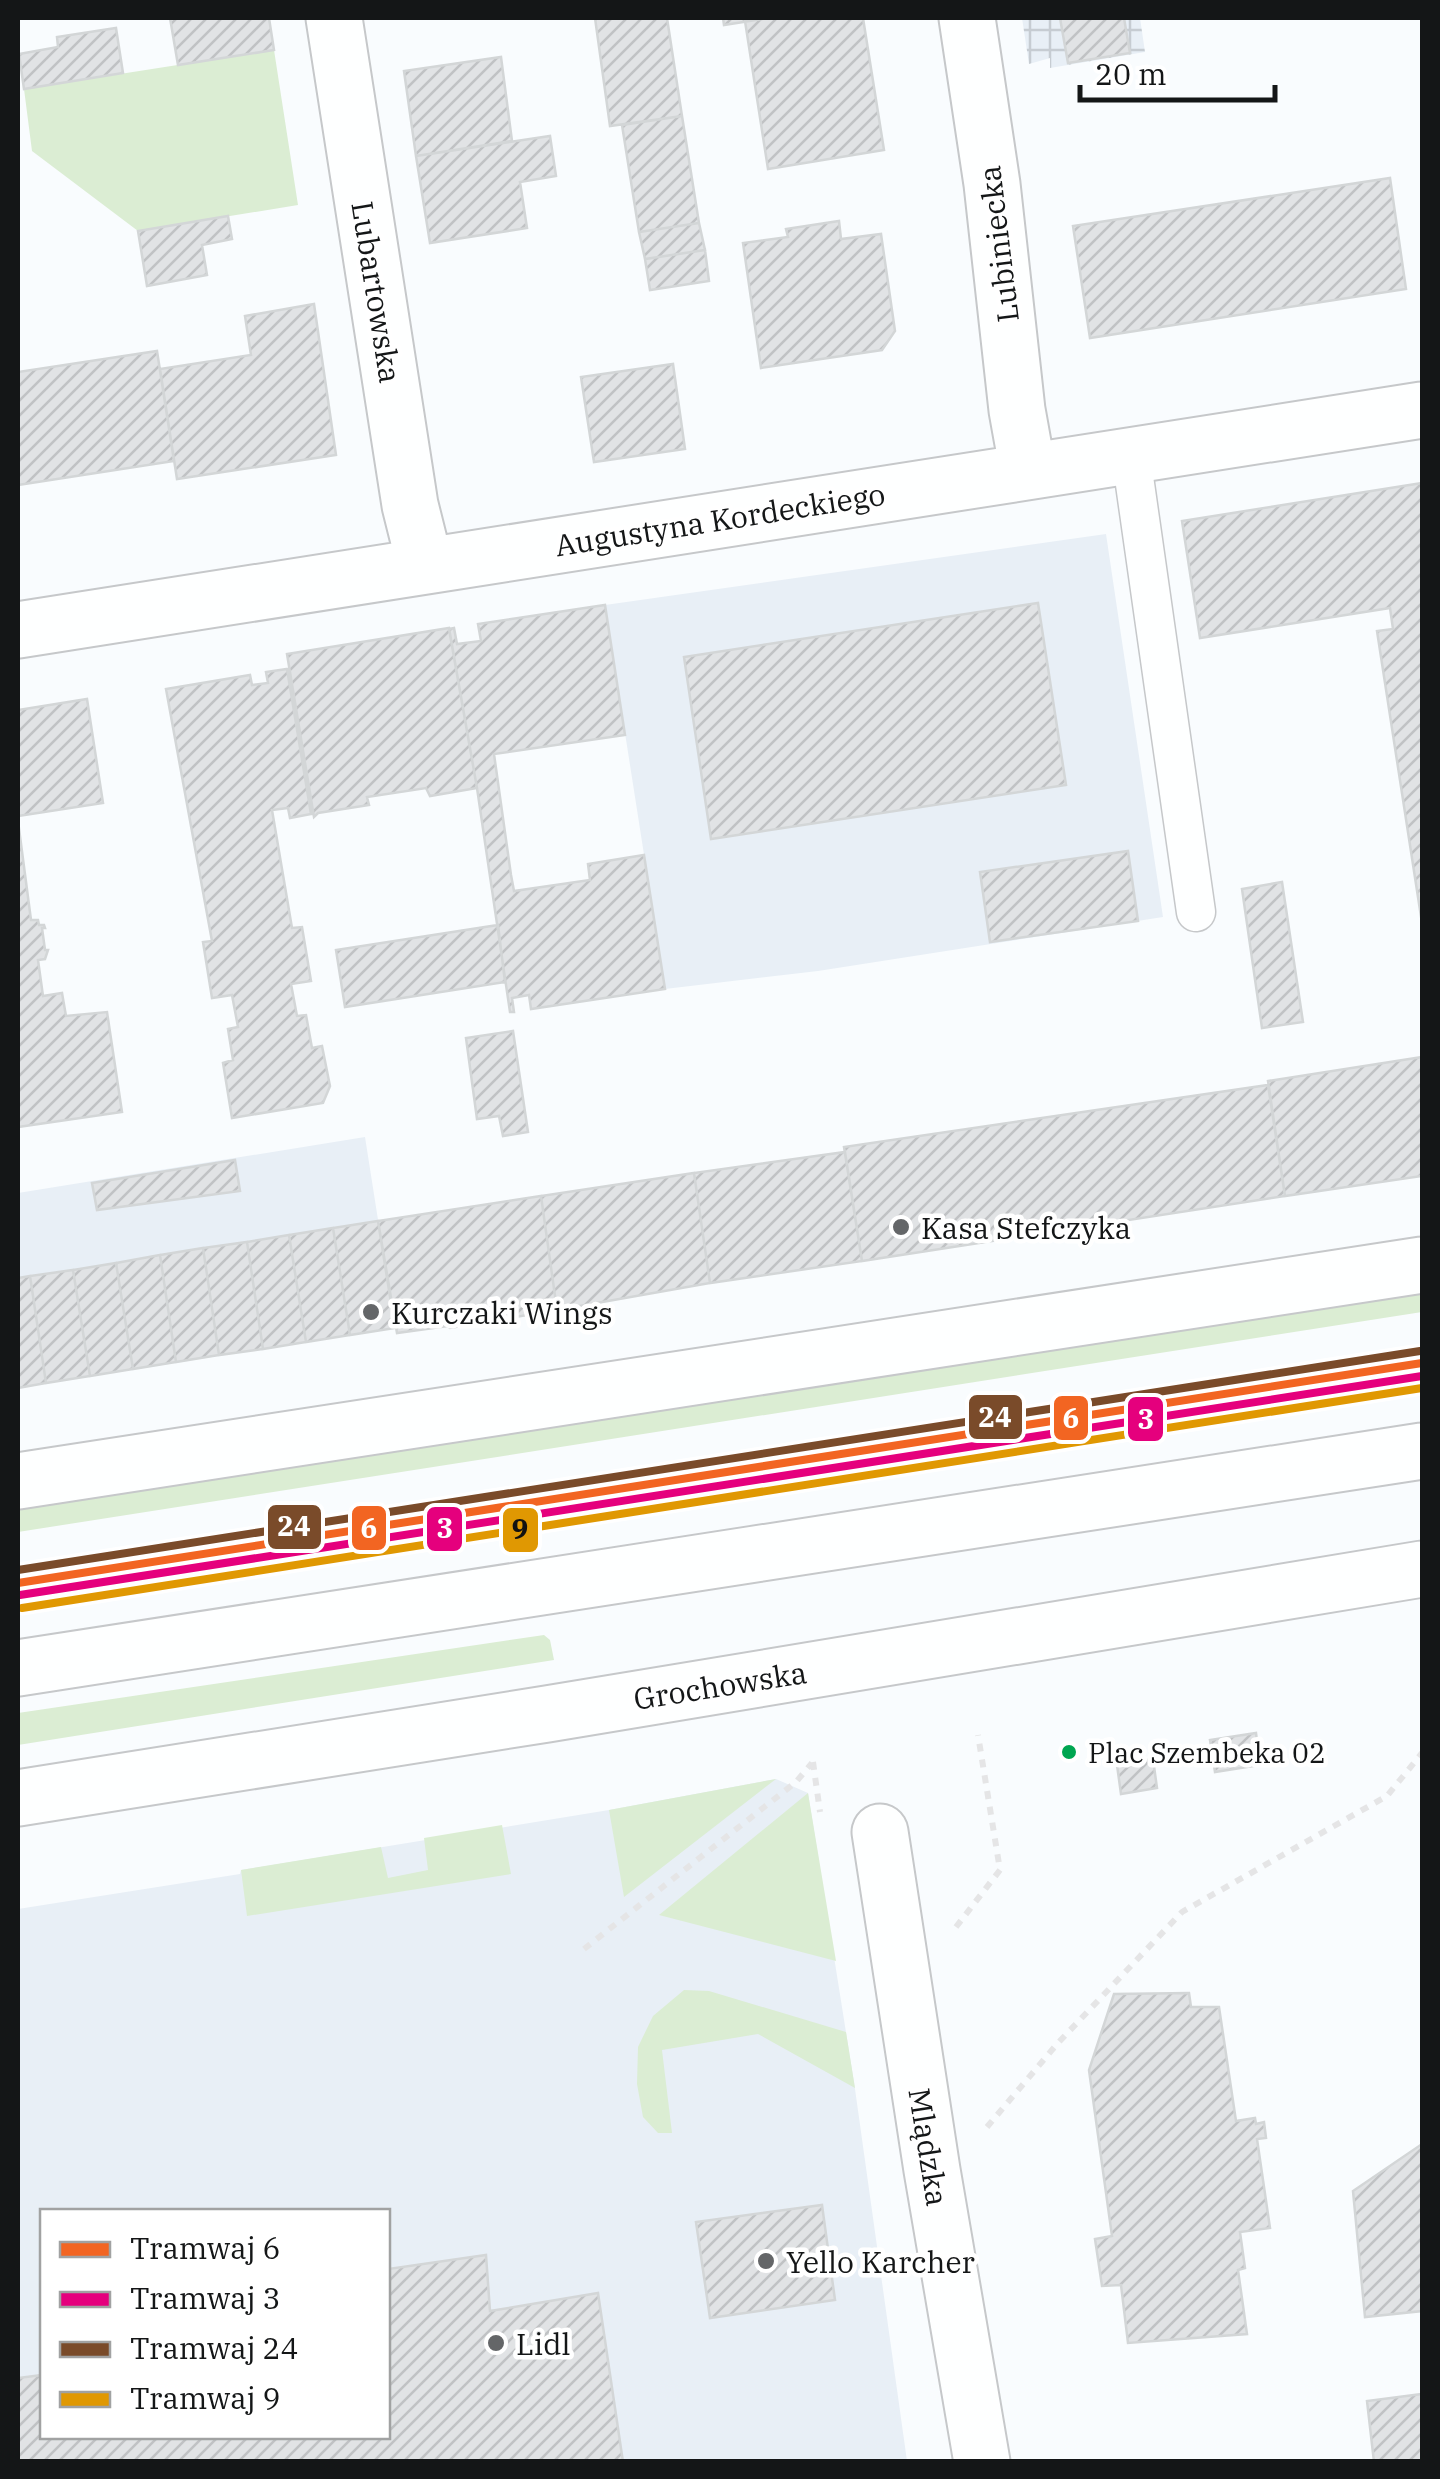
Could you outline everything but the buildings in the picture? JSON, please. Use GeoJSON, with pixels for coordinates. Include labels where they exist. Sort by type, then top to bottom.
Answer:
{"type":"FeatureCollection","features":[{"type":"Feature","properties":{"kind":"street","name":"Lubartowska"},"geometry":{"type":"LineString","coordinates":[[334,18],[410,505],[425,565]]}},
{"type":"Feature","properties":{"kind":"street","name":"Lubiniecka"},"geometry":{"type":"LineString","coordinates":[[966,18],[992,184],[1017,410],[1028,472]]}},
{"type":"Feature","properties":{"kind":"street","name":"Augustyna Kordeckiego"},"geometry":{"type":"LineString","coordinates":[[18,630],[1422,410]]}},
{"type":"Feature","properties":{"kind":"street"},"geometry":{"type":"LineString","coordinates":[[18,1481],[1422,1264]]}},
{"type":"Feature","properties":{"kind":"street"},"geometry":{"type":"LineString","coordinates":[[18,1668],[1422,1451]]}},
{"type":"Feature","properties":{"kind":"street","name":"Grochowska"},"geometry":{"type":"LineString","coordinates":[[18,1798],[1422,1568]]}},
{"type":"Feature","properties":{"kind":"street","name":"Mlądzka"},"geometry":{"type":"LineString","coordinates":[[880,1832],[982,2462]]}},
{"type":"Feature","properties":{"kind":"lane"},"geometry":{"type":"LineString","coordinates":[[1130,456],[1196,912]]}},
{"type":"Feature","properties":{"kind":"path"},"geometry":{"type":"LineString","coordinates":[[952,1932],[1000,1870],[978,1736]]}},
{"type":"Feature","properties":{"kind":"path"},"geometry":{"type":"LineString","coordinates":[[982,2132],[1057,2044],[1182,1912],[1387,1796],[1422,1753]]}},
{"type":"Feature","properties":{"kind":"path"},"geometry":{"type":"LineString","coordinates":[[584,1949],[796,1782],[813,1762]]}},
{"type":"Feature","properties":{"kind":"shaded area"},"geometry":{"type":"Polygon","coordinates":[[[1022,18],[1140,18],[1145,52],[1050,68],[1050,58],[1029,64],[1022,18]]]}},
{"type":"Feature","properties":{"kind":"shaded area"},"geometry":{"type":"Polygon","coordinates":[[[1106,534],[1163,917],[818,971],[665,989],[605,605],[1106,534]]]}},
{"type":"Feature","properties":{"kind":"shaded area"},"geometry":{"type":"Polygon","coordinates":[[[365,1137],[395,1328],[18,1388],[18,1193],[365,1137]]]}},
{"type":"Feature","properties":{"kind":"shaded area"},"geometry":{"type":"Polygon","coordinates":[[[776,1779],[808,1793],[855,2089],[907,2461],[18,2462],[18,1909],[240,1874],[241,1870],[776,1779]]]}},
{"type":"Feature","properties":{"kind":"green space"},"geometry":{"type":"Polygon","coordinates":[[[274,50],[298,205],[138,231],[32,151],[24,89],[274,50]]]}},
{"type":"Feature","properties":{"kind":"green space"},"geometry":{"type":"Polygon","coordinates":[[[1422,1290],[1422,1312],[18,1532],[18,1510],[1422,1290]]]}},
{"type":"Feature","properties":{"kind":"green space"},"geometry":{"type":"Polygon","coordinates":[[[544,1635],[550,1640],[554,1660],[18,1745],[18,1713],[544,1635]]]}},
{"type":"Feature","properties":{"kind":"green space"},"geometry":{"type":"Polygon","coordinates":[[[776,1779],[624,1897],[609,1810],[776,1779]]]}},
{"type":"Feature","properties":{"kind":"green space"},"geometry":{"type":"Polygon","coordinates":[[[808,1793],[836,1961],[659,1915],[808,1793]]]}},
{"type":"Feature","properties":{"kind":"green space"},"geometry":{"type":"Polygon","coordinates":[[[502,1825],[511,1874],[247,1916],[241,1870],[381,1847],[388,1878],[428,1870],[424,1838],[502,1825]]]}},
{"type":"Feature","properties":{"kind":"green space"},"geometry":{"type":"Polygon","coordinates":[[[684,1990],[709,1991],[846,2032],[855,2088],[758,2034],[662,2050],[672,2133],[658,2133],[643,2117],[637,2084],[638,2047],[653,2016],[684,1990]]]}},
{"type":"Feature","properties":{"kind":"tram line","name":"24"},"geometry":{"type":"LineString","coordinates":[[18,1570],[1420,1351]]}},
{"type":"Feature","properties":{"kind":"tram line","name":"6"},"geometry":{"type":"LineString","coordinates":[[18,1583],[1422,1363]]}},
{"type":"Feature","properties":{"kind":"tram line","name":"3"},"geometry":{"type":"LineString","coordinates":[[20,1595],[1422,1376]]}},
{"type":"Feature","properties":{"kind":"tram line","name":"9"},"geometry":{"type":"LineString","coordinates":[[22,1608],[1422,1388]]}},
{"type":"Feature","properties":{"kind":"place","name":"Kasa Stefczyka"},"geometry":{"type":"Point","coordinates":[901,1227]}},
{"type":"Feature","properties":{"kind":"place","name":"Kurczaki Wings"},"geometry":{"type":"Point","coordinates":[371,1312]}},
{"type":"Feature","properties":{"kind":"place","name":"Plac Szembeka 02"},"geometry":{"type":"Point","coordinates":[1069,1752]}},
{"type":"Feature","properties":{"kind":"place","name":"Yello Karcher"},"geometry":{"type":"Point","coordinates":[766,2261]}},
{"type":"Feature","properties":{"kind":"place","name":"Lidl"},"geometry":{"type":"Point","coordinates":[496,2343]}}]}
